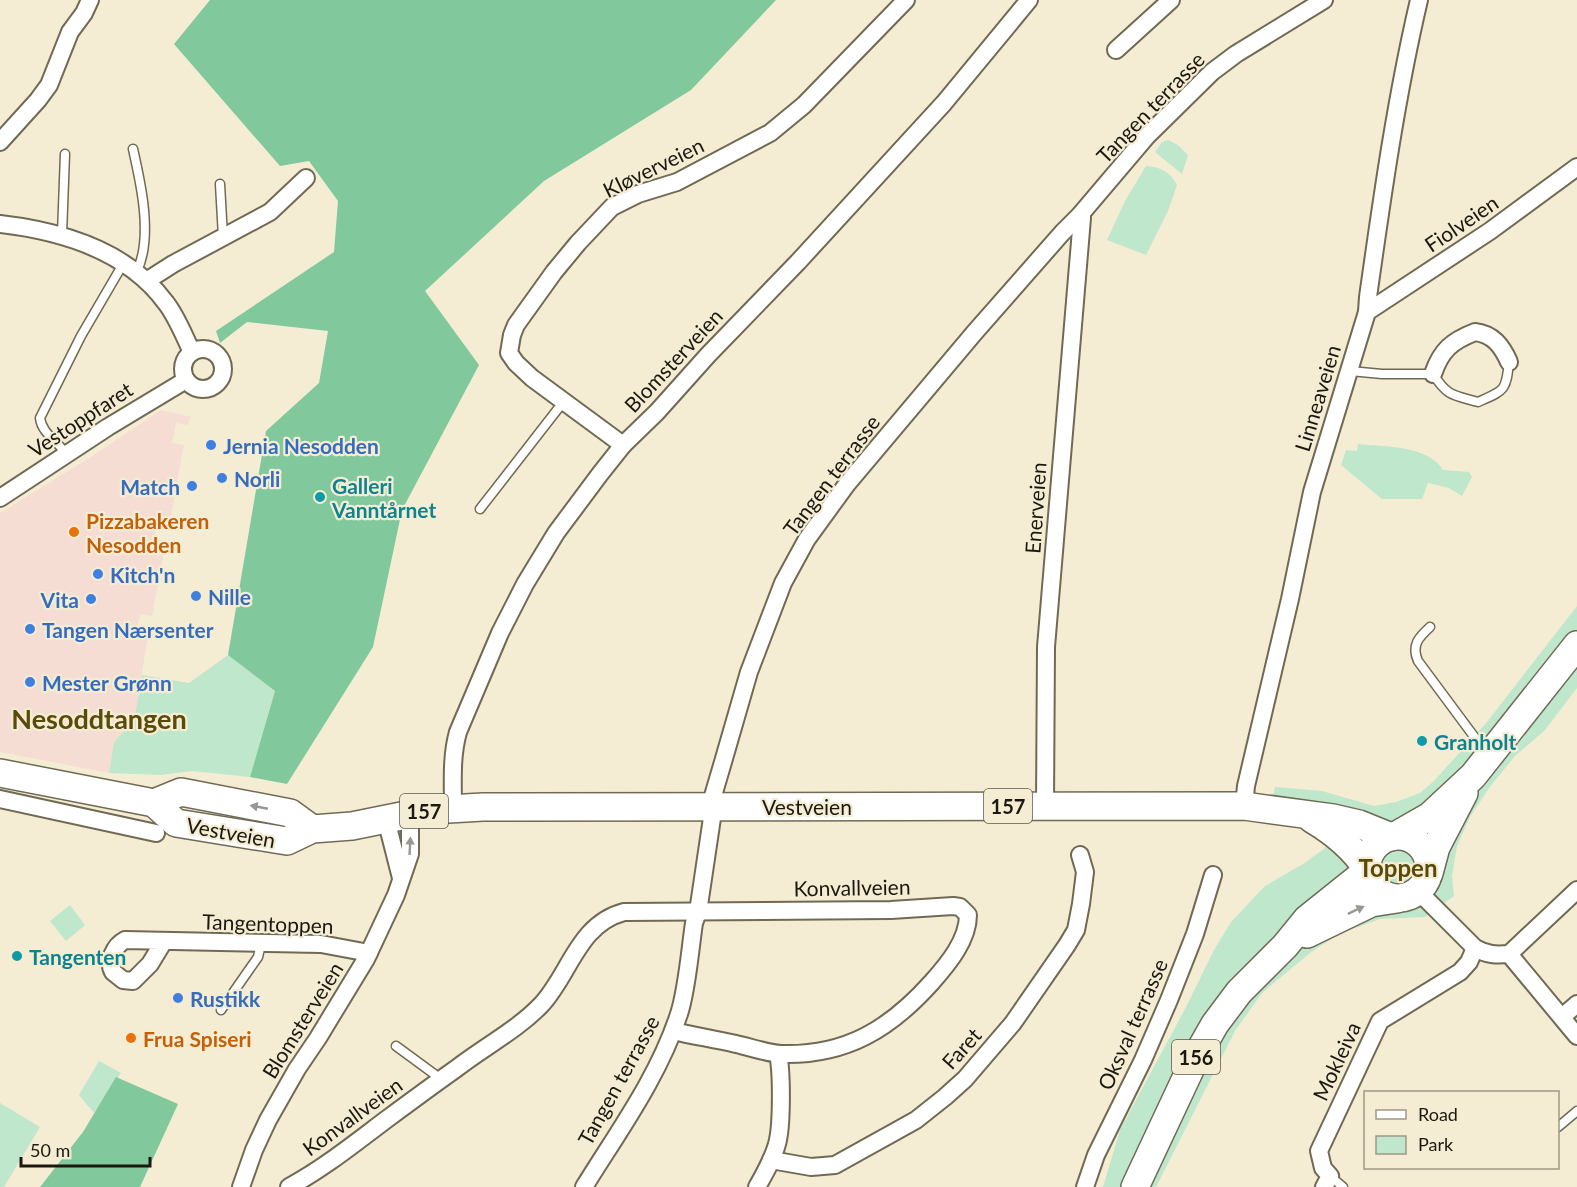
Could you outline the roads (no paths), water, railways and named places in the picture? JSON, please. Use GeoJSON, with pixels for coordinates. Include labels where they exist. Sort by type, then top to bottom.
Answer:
{"type":"FeatureCollection","features":[{"type":"Feature","properties":{"kind":"main road","name":"156"},"geometry":{"type":"LineString","coordinates":[[1135,1187],[1195,1059],[1215,1024],[1239,992],[1285,946],[1307,919],[1367,870],[1370,853],[1375,847],[1430,816],[1481,766],[1577,645]]}},
{"type":"Feature","properties":{"kind":"main road","name":"156"},"geometry":{"type":"LineString","coordinates":[[1285,946],[1371,903],[1415,888],[1481,766]]}},
{"type":"Feature","properties":{"kind":"main road","name":"Vestveien"},"geometry":{"type":"LineString","coordinates":[[0,773],[154,803],[181,792],[290,813],[312,828],[352,826],[398,816],[483,807],[1244,806],[1333,818],[1393,836]]}},
{"type":"Feature","properties":{"kind":"main road","name":"Vestveien"},"geometry":{"type":"LineString","coordinates":[[1304,814],[1328,828],[1345,842],[1356,853],[1367,870]]}},
{"type":"Feature","properties":{"kind":"main road"},"geometry":{"type":"LineString","coordinates":[[1367,870],[1373,887],[1379,892],[1415,888],[1428,859],[1414,841],[1393,836]]}},
{"type":"Feature","properties":{"kind":"street"},"geometry":{"type":"LineString","coordinates":[[0,142],[49,85],[70,32],[84,13],[90,0]]}},
{"type":"Feature","properties":{"kind":"street","name":"Kløverveien"},"geometry":{"type":"LineString","coordinates":[[623,446],[532,378],[516,363],[509,353],[516,325],[554,272],[612,207],[638,194],[677,182],[770,133],[804,105],[906,0]]}},
{"type":"Feature","properties":{"kind":"street","name":"Blomsterveien"},"geometry":{"type":"LineString","coordinates":[[453,809],[452,774],[454,746],[458,732],[500,633],[525,584],[556,533],[623,446],[854,202],[944,102],[1029,0]]}},
{"type":"Feature","properties":{"kind":"street"},"geometry":{"type":"LineString","coordinates":[[1116,50],[1171,0]]}},
{"type":"Feature","properties":{"kind":"street","name":"Tangen terrasse"},"geometry":{"type":"LineString","coordinates":[[584,1187],[636,1104],[673,1031],[680,1012],[694,923],[698,912],[713,796],[749,672],[783,583],[807,539],[847,484],[975,332],[1147,136],[1212,72],[1236,54],[1324,0]]}},
{"type":"Feature","properties":{"kind":"street","name":"Linneaveien"},"geometry":{"type":"LineString","coordinates":[[1244,806],[1246,786],[1290,599],[1312,492],[1367,312],[1390,148],[1409,40],[1419,0]]}},
{"type":"Feature","properties":{"kind":"street","name":"Fiolveien"},"geometry":{"type":"LineString","coordinates":[[1367,312],[1490,231],[1577,167]]}},
{"type":"Feature","properties":{"kind":"street"},"geometry":{"type":"LineString","coordinates":[[136,272],[223,237],[270,212],[306,178]]}},
{"type":"Feature","properties":{"kind":"street","name":"Enerveien"},"geometry":{"type":"LineString","coordinates":[[1045,805],[1046,647],[1082,218],[1080,215]]}},
{"type":"Feature","properties":{"kind":"street"},"geometry":{"type":"LineString","coordinates":[[0,224],[62,234],[90,245],[136,272],[168,304],[192,352]]}},
{"type":"Feature","properties":{"kind":"street"},"geometry":{"type":"LineString","coordinates":[[1433,374],[1438,358],[1448,346],[1475,332],[1497,341],[1504,349],[1509,362]]}},
{"type":"Feature","properties":{"kind":"street"},"geometry":{"type":"LineString","coordinates":[[211,350],[220,359],[223,371],[215,385],[209,388],[196,388],[186,380],[183,374],[184,362],[192,352],[211,350]]}},
{"type":"Feature","properties":{"kind":"street","name":"Vestoppfaret"},"geometry":{"type":"LineString","coordinates":[[0,498],[186,380]]}},
{"type":"Feature","properties":{"kind":"street"},"geometry":{"type":"LineString","coordinates":[[0,799],[156,833]]}},
{"type":"Feature","properties":{"kind":"street"},"geometry":{"type":"LineString","coordinates":[[398,816],[401,878]]}},
{"type":"Feature","properties":{"kind":"street","name":"Blomsterveien"},"geometry":{"type":"LineString","coordinates":[[241,1187],[268,1120],[369,953],[396,895],[410,854],[398,816]]}},
{"type":"Feature","properties":{"kind":"street","name":"Faret"},"geometry":{"type":"LineString","coordinates":[[771,1160],[811,1167],[835,1165],[916,1120],[965,1079],[1013,1023],[1056,963],[1076,930],[1084,872],[1080,855]]}},
{"type":"Feature","properties":{"kind":"street","name":"Oksval terrasse"},"geometry":{"type":"LineString","coordinates":[[1085,1187],[1096,1155],[1143,1060],[1169,1000],[1195,934],[1213,875]]}},
{"type":"Feature","properties":{"kind":"street"},"geometry":{"type":"LineString","coordinates":[[1415,888],[1475,948],[1484,953],[1509,954],[1577,890]]}},
{"type":"Feature","properties":{"kind":"street","name":"Konvallveien"},"geometry":{"type":"LineString","coordinates":[[289,1187],[339,1155],[508,1032],[540,1006],[556,986],[570,960],[589,933],[599,922],[613,915],[624,912],[891,910],[952,906],[960,907],[968,915],[966,932],[954,954],[913,1003],[895,1019],[867,1036],[839,1048],[778,1054],[673,1031]]}},
{"type":"Feature","properties":{"kind":"street","name":"Tangentoppen"},"geometry":{"type":"LineString","coordinates":[[164,941],[321,944],[369,953]]}},
{"type":"Feature","properties":{"kind":"street","name":"Mokleiva"},"geometry":{"type":"LineString","coordinates":[[1330,1180],[1319,1151],[1380,1021],[1460,972],[1469,962],[1475,948]]}},
{"type":"Feature","properties":{"kind":"street"},"geometry":{"type":"LineString","coordinates":[[1509,954],[1563,1016],[1577,1036]]}},
{"type":"Feature","properties":{"kind":"street"},"geometry":{"type":"LineString","coordinates":[[1563,1016],[1577,1004]]}},
{"type":"Feature","properties":{"kind":"street"},"geometry":{"type":"LineString","coordinates":[[757,1187],[778,1141],[780,1084],[778,1054]]}},
{"type":"Feature","properties":{"kind":"lane"},"geometry":{"type":"LineString","coordinates":[[66,454],[43,429],[40,418],[81,336],[136,272],[143,258],[144,196],[133,149]]}},
{"type":"Feature","properties":{"kind":"lane"},"geometry":{"type":"LineString","coordinates":[[62,234],[65,154]]}},
{"type":"Feature","properties":{"kind":"lane"},"geometry":{"type":"LineString","coordinates":[[220,184],[223,237]]}},
{"type":"Feature","properties":{"kind":"lane"},"geometry":{"type":"LineString","coordinates":[[1350,371],[1382,374],[1433,374],[1449,394],[1478,402],[1503,389],[1507,382],[1509,362]]}},
{"type":"Feature","properties":{"kind":"lane"},"geometry":{"type":"LineString","coordinates":[[480,509],[564,401]]}},
{"type":"Feature","properties":{"kind":"lane"},"geometry":{"type":"LineString","coordinates":[[1430,627],[1418,638],[1415,646],[1418,661],[1481,766]]}},
{"type":"Feature","properties":{"kind":"lane"},"geometry":{"type":"LineString","coordinates":[[221,1010],[258,957],[261,944]]}},
{"type":"Feature","properties":{"kind":"lane","name":"Konvallveien"},"geometry":{"type":"LineString","coordinates":[[396,1046],[441,1079]]}},
{"type":"Feature","properties":{"kind":"lane"},"geometry":{"type":"LineString","coordinates":[[1559,1125],[1577,1110]]}},
{"type":"Feature","properties":{"kind":"place","name":"Jernia Nesodden"},"geometry":{"type":"Point","coordinates":[211,445]}},
{"type":"Feature","properties":{"kind":"place","name":"Norli"},"geometry":{"type":"Point","coordinates":[222,478]}},
{"type":"Feature","properties":{"kind":"place","name":"Match"},"geometry":{"type":"Point","coordinates":[192,486]}},
{"type":"Feature","properties":{"kind":"place","name":"Galleri Vanntårnet"},"geometry":{"type":"Point","coordinates":[320,497]}},
{"type":"Feature","properties":{"kind":"place","name":"Pizzabakeren Nesodden"},"geometry":{"type":"Point","coordinates":[74,532]}},
{"type":"Feature","properties":{"kind":"place","name":"Kitch'n"},"geometry":{"type":"Point","coordinates":[98,574]}},
{"type":"Feature","properties":{"kind":"place","name":"Nille"},"geometry":{"type":"Point","coordinates":[196,596]}},
{"type":"Feature","properties":{"kind":"place","name":"Vita"},"geometry":{"type":"Point","coordinates":[91,599]}},
{"type":"Feature","properties":{"kind":"place","name":"Tangen Nærsenter"},"geometry":{"type":"Point","coordinates":[30,629]}},
{"type":"Feature","properties":{"kind":"place","name":"Mester Grønn"},"geometry":{"type":"Point","coordinates":[30,682]}},
{"type":"Feature","properties":{"kind":"place","name":"Granholt"},"geometry":{"type":"Point","coordinates":[1422,741]}},
{"type":"Feature","properties":{"kind":"place","name":"Tangenten"},"geometry":{"type":"Point","coordinates":[17,956]}},
{"type":"Feature","properties":{"kind":"place","name":"Rustikk"},"geometry":{"type":"Point","coordinates":[178,998]}},
{"type":"Feature","properties":{"kind":"place","name":"Frua Spiseri"},"geometry":{"type":"Point","coordinates":[131,1038]}},
{"type":"Feature","properties":{"kind":"district","name":"Nesoddtangen"},"geometry":{"type":"Point","coordinates":[99,718]}},
{"type":"Feature","properties":{"kind":"district","name":"Toppen"},"geometry":{"type":"Point","coordinates":[1398,867]}}]}
